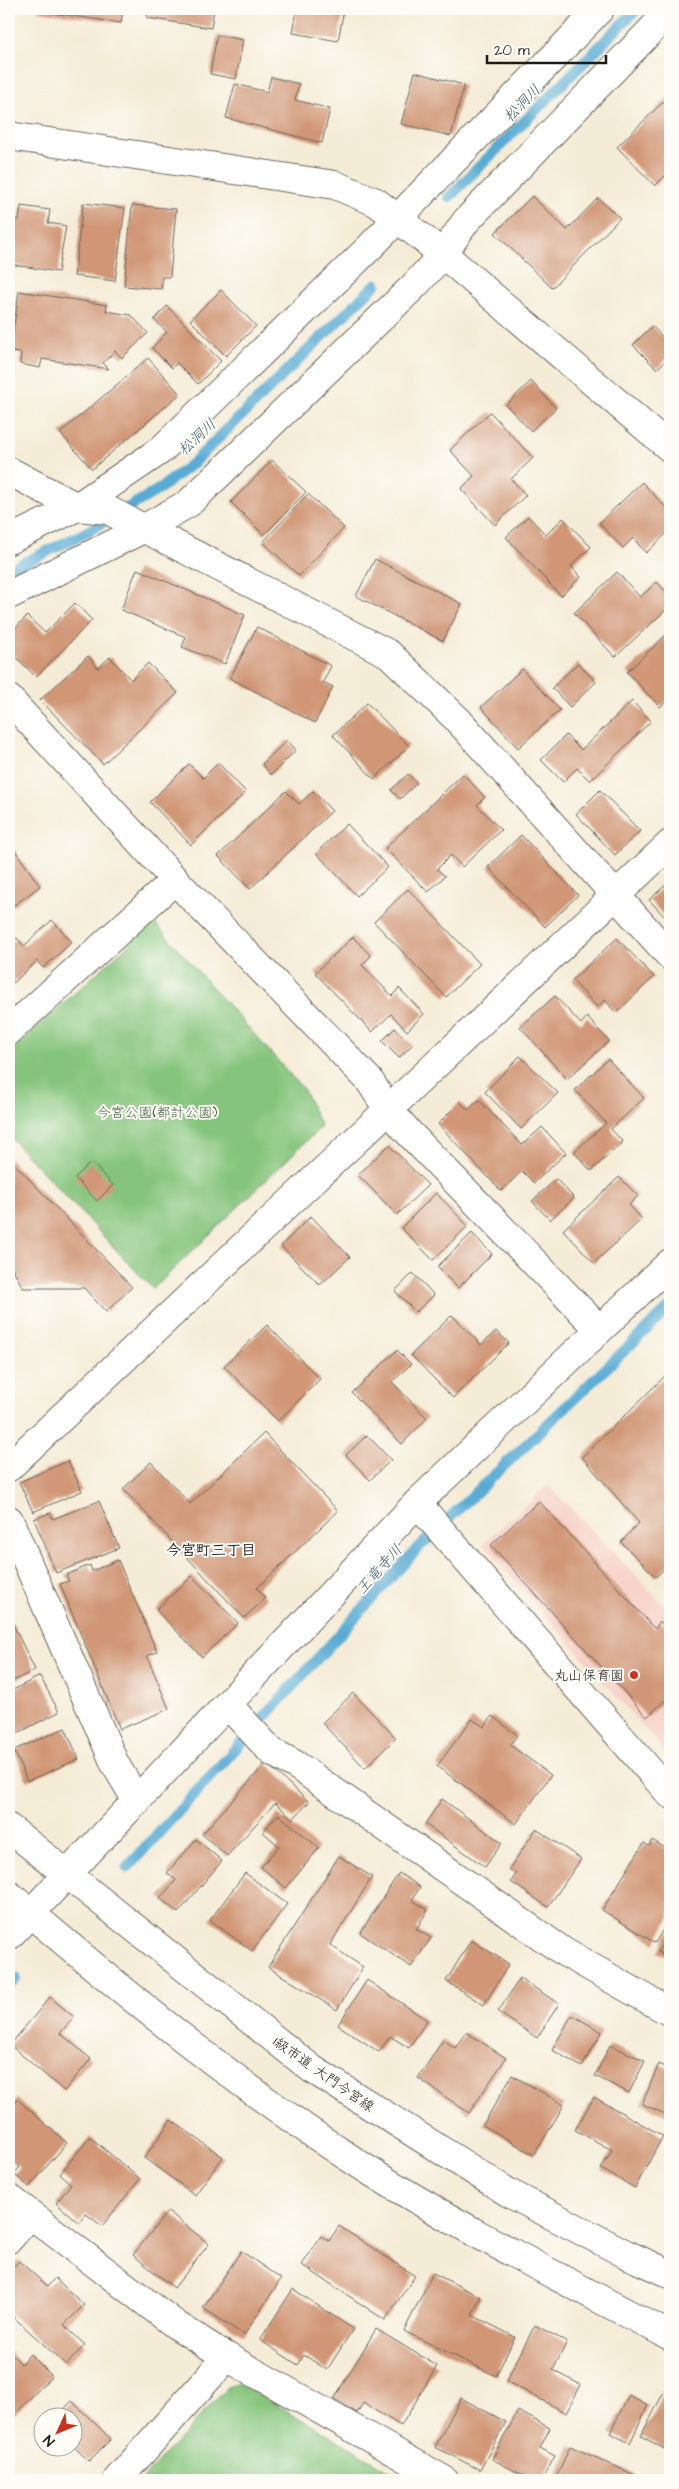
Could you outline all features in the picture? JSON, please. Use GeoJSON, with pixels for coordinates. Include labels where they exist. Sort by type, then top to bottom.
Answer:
{"type":"FeatureCollection","features":[{"type":"Feature","properties":{"kind":"street"},"geometry":{"type":"LineString","coordinates":[[9,540],[77,507],[161,450],[397,219],[600,9]]}},
{"type":"Feature","properties":{"kind":"street"},"geometry":{"type":"LineString","coordinates":[[9,595],[138,526],[189,503],[415,284],[443,254],[466,221],[670,11]]}},
{"type":"Feature","properties":{"kind":"street"},"geometry":{"type":"LineString","coordinates":[[9,136],[335,185],[376,202],[443,254],[670,447]]}},
{"type":"Feature","properties":{"kind":"street"},"geometry":{"type":"LineString","coordinates":[[9,471],[77,507],[108,510],[389,654],[458,720],[670,956]]}},
{"type":"Feature","properties":{"kind":"street"},"geometry":{"type":"LineString","coordinates":[[9,700],[175,880],[369,1080],[387,1108],[599,1329]]}},
{"type":"Feature","properties":{"kind":"street"},"geometry":{"type":"LineString","coordinates":[[9,1467],[614,894],[670,844]]}},
{"type":"Feature","properties":{"kind":"street"},"geometry":{"type":"LineString","coordinates":[[9,1031],[175,880]]}},
{"type":"Feature","properties":{"kind":"street"},"geometry":{"type":"LineString","coordinates":[[9,1936],[137,1800],[233,1710],[422,1509],[599,1329],[670,1263]]}},
{"type":"Feature","properties":{"kind":"street"},"geometry":{"type":"LineString","coordinates":[[422,1509],[670,1794]]}},
{"type":"Feature","properties":{"kind":"street"},"geometry":{"type":"LineString","coordinates":[[9,1520],[115,1764],[137,1800]]}},
{"type":"Feature","properties":{"kind":"street"},"geometry":{"type":"LineString","coordinates":[[233,1710],[272,1752],[296,1765],[564,1952],[670,2012]]}},
{"type":"Feature","properties":{"kind":"street","name":"1級市道 大門今宮線"},"geometry":{"type":"LineString","coordinates":[[9,1828],[312,2069],[509,2193],[626,2254],[670,2274]]}},
{"type":"Feature","properties":{"kind":"street"},"geometry":{"type":"LineString","coordinates":[[9,1895],[174,2032],[275,2107],[368,2170],[501,2246],[670,2336]]}},
{"type":"Feature","properties":{"kind":"street"},"geometry":{"type":"LineString","coordinates":[[9,2198],[135,2296],[227,2357],[444,2480]]}},
{"type":"Feature","properties":{"kind":"street"},"geometry":{"type":"LineString","coordinates":[[9,2239],[30,2215]]}},
{"type":"Feature","properties":{"kind":"street"},"geometry":{"type":"LineString","coordinates":[[118,2480],[227,2357]]}},
{"type":"Feature","properties":{"kind":"shaded area","name":"丸山保育園"},"geometry":{"type":"Polygon","coordinates":[[[548,1485],[664,1605],[670,1599],[670,1758],[483,1544],[548,1485]]]}},
{"type":"Feature","properties":{"kind":"green space","name":"今宮公園(都計公園)"},"geometry":{"type":"Polygon","coordinates":[[[154,922],[304,1090],[321,1127],[153,1289],[9,1136],[9,1052],[154,922]]]}},
{"type":"Feature","properties":{"kind":"green space"},"geometry":{"type":"Polygon","coordinates":[[[239,2383],[406,2480],[142,2480],[227,2387],[239,2383]]]}},
{"type":"Feature","properties":{"kind":"building"},"geometry":{"type":"Polygon","coordinates":[[[38,9],[123,9],[121,23],[38,11],[38,9]]]}},
{"type":"Feature","properties":{"kind":"building"},"geometry":{"type":"Polygon","coordinates":[[[148,9],[214,9],[211,28],[147,18],[148,9]]]}},
{"type":"Feature","properties":{"kind":"building"},"geometry":{"type":"Polygon","coordinates":[[[297,9],[344,9],[338,41],[293,33],[297,9]]]}},
{"type":"Feature","properties":{"kind":"building"},"geometry":{"type":"Polygon","coordinates":[[[217,35],[243,40],[236,79],[210,74],[217,35]]]}},
{"type":"Feature","properties":{"kind":"building"},"geometry":{"type":"Polygon","coordinates":[[[415,72],[464,85],[451,136],[401,124],[415,72]]]}},
{"type":"Feature","properties":{"kind":"building"},"geometry":{"type":"Polygon","coordinates":[[[271,77],[299,84],[295,100],[330,109],[322,143],[226,118],[235,84],[267,92],[271,77]]]}},
{"type":"Feature","properties":{"kind":"building"},"geometry":{"type":"Polygon","coordinates":[[[670,95],[670,171],[655,186],[617,147],[670,95]]]}},
{"type":"Feature","properties":{"kind":"building"},"geometry":{"type":"Polygon","coordinates":[[[532,196],[567,230],[598,198],[620,218],[552,288],[495,233],[532,196]]]}},
{"type":"Feature","properties":{"kind":"building"},"geometry":{"type":"Polygon","coordinates":[[[83,203],[125,208],[115,281],[74,276],[83,203]]]}},
{"type":"Feature","properties":{"kind":"building"},"geometry":{"type":"Polygon","coordinates":[[[132,205],[176,209],[170,277],[162,277],[161,289],[124,286],[132,205]]]}},
{"type":"Feature","properties":{"kind":"building"},"geometry":{"type":"Polygon","coordinates":[[[21,206],[50,210],[48,223],[66,226],[58,272],[9,264],[9,219],[19,220],[21,206]]]}},
{"type":"Feature","properties":{"kind":"building"},"geometry":{"type":"Polygon","coordinates":[[[221,290],[256,326],[226,356],[190,320],[221,290]]]}},
{"type":"Feature","properties":{"kind":"building"},"geometry":{"type":"Polygon","coordinates":[[[19,291],[107,305],[106,311],[131,315],[148,333],[122,358],[115,351],[103,363],[109,369],[42,359],[40,368],[20,364],[21,353],[10,352],[19,291]]]}},
{"type":"Feature","properties":{"kind":"building"},"geometry":{"type":"Polygon","coordinates":[[[167,306],[221,361],[198,384],[177,363],[172,368],[152,348],[167,332],[154,320],[167,306]]]}},
{"type":"Feature","properties":{"kind":"building"},"geometry":{"type":"Polygon","coordinates":[[[652,326],[670,345],[670,356],[657,369],[633,345],[652,326]]]}},
{"type":"Feature","properties":{"kind":"building"},"geometry":{"type":"Polygon","coordinates":[[[148,358],[180,394],[92,469],[60,433],[148,358]]]}},
{"type":"Feature","properties":{"kind":"building"},"geometry":{"type":"Polygon","coordinates":[[[531,381],[556,408],[531,431],[506,405],[531,381]]]}},
{"type":"Feature","properties":{"kind":"building"},"geometry":{"type":"Polygon","coordinates":[[[490,412],[533,458],[511,479],[526,495],[495,525],[461,489],[474,476],[450,450],[490,412]]]}},
{"type":"Feature","properties":{"kind":"building"},"geometry":{"type":"Polygon","coordinates":[[[272,460],[306,492],[264,535],[231,502],[272,460]]]}},
{"type":"Feature","properties":{"kind":"building"},"geometry":{"type":"Polygon","coordinates":[[[642,482],[670,512],[670,530],[646,553],[633,538],[623,548],[599,523],[642,482]]]}},
{"type":"Feature","properties":{"kind":"building"},"geometry":{"type":"Polygon","coordinates":[[[308,494],[344,528],[299,576],[263,542],[308,494]]]}},
{"type":"Feature","properties":{"kind":"building"},"geometry":{"type":"Polygon","coordinates":[[[528,516],[546,535],[563,518],[591,547],[571,566],[581,577],[561,596],[506,537],[528,516]]]}},
{"type":"Feature","properties":{"kind":"building"},"geometry":{"type":"Polygon","coordinates":[[[375,559],[462,604],[443,641],[356,596],[375,559]]]}},
{"type":"Feature","properties":{"kind":"building"},"geometry":{"type":"Polygon","coordinates":[[[137,569],[245,615],[225,664],[182,647],[186,637],[121,610],[137,569]]]}},
{"type":"Feature","properties":{"kind":"building"},"geometry":{"type":"Polygon","coordinates":[[[617,572],[640,597],[657,582],[670,596],[670,606],[615,657],[574,613],[617,572]]]}},
{"type":"Feature","properties":{"kind":"building"},"geometry":{"type":"Polygon","coordinates":[[[75,603],[92,620],[36,677],[9,650],[9,635],[27,616],[45,633],[75,603]]]}},
{"type":"Feature","properties":{"kind":"building"},"geometry":{"type":"Polygon","coordinates":[[[257,627],[331,666],[323,682],[333,687],[315,723],[230,678],[257,627]]]}},
{"type":"Feature","properties":{"kind":"building"},"geometry":{"type":"Polygon","coordinates":[[[669,632],[670,698],[660,707],[627,672],[669,632]]]}},
{"type":"Feature","properties":{"kind":"building"},"geometry":{"type":"Polygon","coordinates":[[[88,656],[98,668],[110,657],[131,680],[148,663],[178,693],[103,764],[40,700],[88,656]]]}},
{"type":"Feature","properties":{"kind":"building"},"geometry":{"type":"Polygon","coordinates":[[[578,663],[596,682],[570,707],[552,688],[578,663]]]}},
{"type":"Feature","properties":{"kind":"building"},"geometry":{"type":"Polygon","coordinates":[[[522,669],[560,710],[518,748],[481,707],[522,669]]]}},
{"type":"Feature","properties":{"kind":"building"},"geometry":{"type":"Polygon","coordinates":[[[632,701],[651,721],[590,781],[577,768],[563,782],[541,760],[566,735],[581,750],[632,701]]]}},
{"type":"Feature","properties":{"kind":"building"},"geometry":{"type":"Polygon","coordinates":[[[367,703],[409,746],[374,779],[333,735],[367,703]]]}},
{"type":"Feature","properties":{"kind":"building"},"geometry":{"type":"Polygon","coordinates":[[[287,740],[296,750],[271,775],[262,764],[287,740]]]}},
{"type":"Feature","properties":{"kind":"building"},"geometry":{"type":"Polygon","coordinates":[[[218,763],[246,792],[191,845],[150,802],[189,764],[203,778],[218,763]]]}},
{"type":"Feature","properties":{"kind":"building"},"geometry":{"type":"Polygon","coordinates":[[[408,774],[417,783],[400,799],[391,790],[408,774]]]}},
{"type":"Feature","properties":{"kind":"building"},"geometry":{"type":"Polygon","coordinates":[[[463,774],[485,797],[477,805],[501,830],[462,867],[451,855],[437,869],[445,876],[428,892],[385,848],[463,774]]]}},
{"type":"Feature","properties":{"kind":"building"},"geometry":{"type":"Polygon","coordinates":[[[600,790],[640,831],[615,855],[576,814],[600,790]]]}},
{"type":"Feature","properties":{"kind":"building"},"geometry":{"type":"Polygon","coordinates":[[[286,791],[299,804],[313,791],[332,811],[250,889],[218,856],[286,791]]]}},
{"type":"Feature","properties":{"kind":"building"},"geometry":{"type":"Polygon","coordinates":[[[347,824],[388,867],[357,896],[316,853],[347,824]]]}},
{"type":"Feature","properties":{"kind":"building"},"geometry":{"type":"Polygon","coordinates":[[[521,835],[578,895],[545,927],[488,867],[521,835]]]}},
{"type":"Feature","properties":{"kind":"building"},"geometry":{"type":"Polygon","coordinates":[[[9,842],[40,886],[9,909],[9,842]]]}},
{"type":"Feature","properties":{"kind":"building"},"geometry":{"type":"Polygon","coordinates":[[[670,881],[670,922],[649,900],[670,881]]]}},
{"type":"Feature","properties":{"kind":"building"},"geometry":{"type":"Polygon","coordinates":[[[408,889],[480,964],[446,997],[374,922],[408,889]]]}},
{"type":"Feature","properties":{"kind":"building"},"geometry":{"type":"Polygon","coordinates":[[[52,920],[72,942],[43,968],[37,961],[13,983],[9,979],[9,945],[17,938],[24,946],[52,920]]]}},
{"type":"Feature","properties":{"kind":"building"},"geometry":{"type":"Polygon","coordinates":[[[353,937],[371,956],[362,965],[392,996],[399,988],[424,1014],[407,1031],[391,1014],[372,1032],[315,973],[353,937]]]}},
{"type":"Feature","properties":{"kind":"building"},"geometry":{"type":"Polygon","coordinates":[[[617,938],[654,977],[616,1013],[605,1000],[597,1007],[572,980],[617,938]]]}},
{"type":"Feature","properties":{"kind":"building"},"geometry":{"type":"Polygon","coordinates":[[[555,996],[581,1024],[587,1017],[609,1041],[567,1079],[520,1027],[555,996]]]}},
{"type":"Feature","properties":{"kind":"building"},"geometry":{"type":"Polygon","coordinates":[[[395,1028],[412,1045],[399,1058],[382,1041],[395,1028]]]}},
{"type":"Feature","properties":{"kind":"building"},"geometry":{"type":"Polygon","coordinates":[[[520,1056],[558,1093],[521,1129],[485,1092],[520,1056]]]}},
{"type":"Feature","properties":{"kind":"building"},"geometry":{"type":"Polygon","coordinates":[[[608,1059],[644,1098],[611,1129],[623,1142],[591,1171],[574,1152],[606,1123],[575,1090],[608,1059]]]}},
{"type":"Feature","properties":{"kind":"building"},"geometry":{"type":"Polygon","coordinates":[[[479,1100],[522,1145],[542,1127],[566,1153],[534,1183],[522,1171],[501,1191],[438,1124],[460,1102],[468,1110],[479,1100]]]}},
{"type":"Feature","properties":{"kind":"building"},"geometry":{"type":"Polygon","coordinates":[[[389,1145],[428,1185],[397,1215],[358,1175],[389,1145]]]}},
{"type":"Feature","properties":{"kind":"building"},"geometry":{"type":"Polygon","coordinates":[[[9,1158],[132,1287],[106,1312],[84,1288],[23,1288],[9,1262],[9,1158]]]}},
{"type":"Feature","properties":{"kind":"building"},"geometry":{"type":"Polygon","coordinates":[[[91,1162],[113,1185],[97,1201],[75,1178],[91,1162]]]}},
{"type":"Feature","properties":{"kind":"building"},"geometry":{"type":"Polygon","coordinates":[[[619,1177],[638,1196],[629,1205],[642,1219],[594,1263],[563,1230],[619,1177]]]}},
{"type":"Feature","properties":{"kind":"building"},"geometry":{"type":"Polygon","coordinates":[[[556,1179],[574,1198],[550,1220],[532,1201],[556,1179]]]}},
{"type":"Feature","properties":{"kind":"building"},"geometry":{"type":"Polygon","coordinates":[[[436,1193],[468,1226],[433,1260],[401,1228],[436,1193]]]}},
{"type":"Feature","properties":{"kind":"building"},"geometry":{"type":"Polygon","coordinates":[[[311,1216],[350,1257],[320,1285],[281,1246],[311,1216]]]}},
{"type":"Feature","properties":{"kind":"building"},"geometry":{"type":"Polygon","coordinates":[[[472,1233],[492,1254],[458,1288],[437,1267],[472,1233]]]}},
{"type":"Feature","properties":{"kind":"building"},"geometry":{"type":"Polygon","coordinates":[[[413,1273],[434,1295],[416,1312],[395,1291],[413,1273]]]}},
{"type":"Feature","properties":{"kind":"building"},"geometry":{"type":"Polygon","coordinates":[[[452,1315],[481,1345],[496,1331],[509,1343],[453,1398],[411,1355],[452,1315]]]}},
{"type":"Feature","properties":{"kind":"building"},"geometry":{"type":"Polygon","coordinates":[[[267,1325],[320,1379],[278,1421],[224,1366],[267,1325]]]}},
{"type":"Feature","properties":{"kind":"building"},"geometry":{"type":"Polygon","coordinates":[[[397,1350],[411,1364],[392,1382],[427,1418],[402,1444],[352,1393],[397,1350]]]}},
{"type":"Feature","properties":{"kind":"building"},"geometry":{"type":"Polygon","coordinates":[[[665,1376],[670,1381],[670,1563],[656,1577],[621,1542],[639,1523],[582,1457],[665,1376]]]}},
{"type":"Feature","properties":{"kind":"building"},"geometry":{"type":"Polygon","coordinates":[[[264,1433],[338,1511],[257,1588],[266,1598],[244,1618],[123,1489],[151,1462],[190,1504],[264,1433]]]}},
{"type":"Feature","properties":{"kind":"building"},"geometry":{"type":"Polygon","coordinates":[[[367,1435],[391,1460],[370,1480],[346,1455],[367,1435]]]}},
{"type":"Feature","properties":{"kind":"building"},"geometry":{"type":"Polygon","coordinates":[[[68,1461],[82,1491],[33,1512],[19,1482],[68,1461]]]}},
{"type":"Feature","properties":{"kind":"building"},"geometry":{"type":"Polygon","coordinates":[[[99,1501],[119,1548],[56,1573],[34,1519],[50,1513],[53,1519],[99,1501]]]}},
{"type":"Feature","properties":{"kind":"building","name":"丸山保育園"},"geometry":{"type":"Polygon","coordinates":[[[539,1501],[655,1629],[660,1621],[670,1633],[670,1696],[647,1717],[491,1545],[539,1501]]]}},
{"type":"Feature","properties":{"kind":"building"},"geometry":{"type":"Polygon","coordinates":[[[118,1560],[157,1652],[147,1656],[169,1709],[120,1729],[60,1584],[69,1581],[66,1575],[90,1565],[92,1571],[118,1560]]]}},
{"type":"Feature","properties":{"kind":"building"},"geometry":{"type":"Polygon","coordinates":[[[192,1576],[238,1623],[202,1657],[156,1610],[192,1576]]]}},
{"type":"Feature","properties":{"kind":"building"},"geometry":{"type":"Polygon","coordinates":[[[12,1622],[35,1670],[9,1683],[9,1624],[12,1622]]]}},
{"type":"Feature","properties":{"kind":"building"},"geometry":{"type":"Polygon","coordinates":[[[40,1676],[59,1712],[16,1734],[9,1720],[9,1692],[40,1676]]]}},
{"type":"Feature","properties":{"kind":"building"},"geometry":{"type":"Polygon","coordinates":[[[353,1693],[396,1738],[365,1768],[322,1723],[353,1693]]]}},
{"type":"Feature","properties":{"kind":"building"},"geometry":{"type":"Polygon","coordinates":[[[492,1716],[517,1735],[510,1745],[551,1775],[516,1824],[437,1766],[472,1719],[484,1727],[492,1716]]]}},
{"type":"Feature","properties":{"kind":"building"},"geometry":{"type":"Polygon","coordinates":[[[65,1728],[79,1759],[27,1781],[14,1750],[65,1728]]]}},
{"type":"Feature","properties":{"kind":"building"},"geometry":{"type":"Polygon","coordinates":[[[266,1763],[309,1802],[293,1819],[275,1803],[227,1856],[202,1834],[266,1763]]]}},
{"type":"Feature","properties":{"kind":"building"},"geometry":{"type":"Polygon","coordinates":[[[442,1799],[502,1843],[485,1867],[425,1824],[442,1799]]]}},
{"type":"Feature","properties":{"kind":"building"},"geometry":{"type":"Polygon","coordinates":[[[278,1814],[319,1848],[286,1888],[261,1867],[279,1846],[263,1832],[278,1814]]]}},
{"type":"Feature","properties":{"kind":"building"},"geometry":{"type":"Polygon","coordinates":[[[536,1829],[581,1859],[548,1907],[511,1882],[516,1874],[509,1869],[536,1829]]]}},
{"type":"Feature","properties":{"kind":"building"},"geometry":{"type":"Polygon","coordinates":[[[196,1839],[222,1861],[178,1913],[160,1898],[176,1880],[167,1873],[196,1839]]]}},
{"type":"Feature","properties":{"kind":"building"},"geometry":{"type":"Polygon","coordinates":[[[652,1840],[670,1851],[670,1918],[655,1943],[602,1910],[644,1843],[649,1846],[652,1840]]]}},
{"type":"Feature","properties":{"kind":"building"},"geometry":{"type":"Polygon","coordinates":[[[339,1856],[372,1877],[330,1945],[363,1967],[337,2010],[268,1967],[339,1856]]]}},
{"type":"Feature","properties":{"kind":"building"},"geometry":{"type":"Polygon","coordinates":[[[245,1873],[287,1904],[252,1951],[210,1920],[245,1873]]]}},
{"type":"Feature","properties":{"kind":"building"},"geometry":{"type":"Polygon","coordinates":[[[399,1873],[420,1887],[412,1900],[428,1910],[416,1929],[431,1938],[411,1967],[360,1933],[399,1873]]]}},
{"type":"Feature","properties":{"kind":"building"},"geometry":{"type":"Polygon","coordinates":[[[670,1929],[670,1959],[658,1952],[670,1929]]]}},
{"type":"Feature","properties":{"kind":"building"},"geometry":{"type":"Polygon","coordinates":[[[471,1940],[509,1964],[484,2005],[446,1981],[471,1940]]]}},
{"type":"Feature","properties":{"kind":"building"},"geometry":{"type":"Polygon","coordinates":[[[520,1978],[559,2004],[537,2038],[498,2012],[520,1978]]]}},
{"type":"Feature","properties":{"kind":"building"},"geometry":{"type":"Polygon","coordinates":[[[367,1980],[427,2020],[409,2048],[390,2036],[379,2052],[338,2025],[367,1980]]]}},
{"type":"Feature","properties":{"kind":"building"},"geometry":{"type":"Polygon","coordinates":[[[50,1997],[74,2017],[60,2033],[91,2059],[64,2091],[10,2045],[50,1997]]]}},
{"type":"Feature","properties":{"kind":"building"},"geometry":{"type":"Polygon","coordinates":[[[572,2015],[602,2032],[582,2067],[552,2050],[572,2015]]]}},
{"type":"Feature","properties":{"kind":"building"},"geometry":{"type":"Polygon","coordinates":[[[466,2032],[506,2058],[469,2113],[418,2078],[443,2040],[455,2048],[466,2032]]]}},
{"type":"Feature","properties":{"kind":"building"},"geometry":{"type":"Polygon","coordinates":[[[610,2045],[645,2061],[629,2093],[595,2076],[610,2045]]]}},
{"type":"Feature","properties":{"kind":"building"},"geometry":{"type":"Polygon","coordinates":[[[659,2064],[670,2069],[670,2116],[642,2104],[659,2064]]]}},
{"type":"Feature","properties":{"kind":"building"},"geometry":{"type":"Polygon","coordinates":[[[512,2075],[564,2105],[534,2155],[483,2125],[512,2075]]]}},
{"type":"Feature","properties":{"kind":"building"},"geometry":{"type":"Polygon","coordinates":[[[594,2097],[663,2136],[635,2188],[601,2169],[612,2150],[575,2130],[594,2097]]]}},
{"type":"Feature","properties":{"kind":"building"},"geometry":{"type":"Polygon","coordinates":[[[17,2099],[67,2143],[29,2187],[14,2174],[20,2167],[9,2158],[9,2108],[17,2099]]]}},
{"type":"Feature","properties":{"kind":"building"},"geometry":{"type":"Polygon","coordinates":[[[171,2120],[223,2157],[195,2195],[144,2158],[171,2120]]]}},
{"type":"Feature","properties":{"kind":"building"},"geometry":{"type":"Polygon","coordinates":[[[90,2137],[140,2179],[102,2226],[86,2214],[79,2223],[56,2203],[71,2184],[60,2174],[90,2137]]]}},
{"type":"Feature","properties":{"kind":"building"},"geometry":{"type":"Polygon","coordinates":[[[168,2211],[209,2244],[174,2288],[133,2255],[168,2211]]]}},
{"type":"Feature","properties":{"kind":"building"},"geometry":{"type":"Polygon","coordinates":[[[339,2226],[415,2276],[385,2320],[302,2265],[321,2236],[329,2241],[339,2226]]]}},
{"type":"Feature","properties":{"kind":"building"},"geometry":{"type":"Polygon","coordinates":[[[241,2251],[281,2279],[244,2335],[203,2308],[241,2251]]]}},
{"type":"Feature","properties":{"kind":"building"},"geometry":{"type":"Polygon","coordinates":[[[19,2261],[47,2286],[55,2278],[84,2305],[64,2325],[85,2345],[66,2365],[9,2313],[9,2272],[19,2261]]]}},
{"type":"Feature","properties":{"kind":"building"},"geometry":{"type":"Polygon","coordinates":[[[433,2273],[481,2297],[472,2315],[515,2337],[496,2376],[404,2331],[433,2273]]]}},
{"type":"Feature","properties":{"kind":"building"},"geometry":{"type":"Polygon","coordinates":[[[293,2289],[353,2329],[327,2370],[304,2355],[298,2365],[260,2340],[293,2289]]]}},
{"type":"Feature","properties":{"kind":"building"},"geometry":{"type":"Polygon","coordinates":[[[535,2325],[567,2342],[553,2370],[581,2385],[566,2413],[506,2381],[535,2325]]]}},
{"type":"Feature","properties":{"kind":"building"},"geometry":{"type":"Polygon","coordinates":[[[376,2329],[437,2366],[401,2426],[363,2403],[357,2413],[334,2399],[376,2329]]]}},
{"type":"Feature","properties":{"kind":"building"},"geometry":{"type":"Polygon","coordinates":[[[9,2351],[21,2364],[30,2354],[52,2376],[12,2417],[9,2414],[9,2351]]]}},
{"type":"Feature","properties":{"kind":"building"},"geometry":{"type":"Polygon","coordinates":[[[667,2386],[670,2388],[670,2452],[641,2436],[667,2386]]]}},
{"type":"Feature","properties":{"kind":"building"},"geometry":{"type":"Polygon","coordinates":[[[629,2395],[648,2405],[630,2443],[610,2433],[629,2395]]]}},
{"type":"Feature","properties":{"kind":"building"},"geometry":{"type":"Polygon","coordinates":[[[461,2398],[506,2422],[480,2470],[435,2447],[461,2398]]]}},
{"type":"Feature","properties":{"kind":"building"},"geometry":{"type":"Polygon","coordinates":[[[72,2401],[77,2406],[67,2406],[72,2401]]]}},
{"type":"Feature","properties":{"kind":"building"},"geometry":{"type":"Polygon","coordinates":[[[82,2411],[111,2439],[89,2461],[82,2454],[82,2411]]]}},
{"type":"Feature","properties":{"kind":"building"},"geometry":{"type":"Polygon","coordinates":[[[518,2411],[550,2428],[540,2448],[555,2456],[542,2480],[532,2480],[492,2459],[518,2411]]]}},
{"type":"Feature","properties":{"kind":"building"},"geometry":{"type":"Polygon","coordinates":[[[570,2446],[646,2480],[555,2480],[570,2446]]]}},
{"type":"Feature","properties":{"kind":"waterway","name":"松洞川"},"geometry":{"type":"LineString","coordinates":[[449,197],[637,9]]}},
{"type":"Feature","properties":{"kind":"waterway","name":"松洞川"},"geometry":{"type":"LineString","coordinates":[[9,570],[83,534],[158,490],[193,463],[376,284]]}},
{"type":"Feature","properties":{"kind":"waterway","name":"王竜寺川"},"geometry":{"type":"LineString","coordinates":[[127,1868],[418,1548],[670,1307]]}},
{"type":"Feature","properties":{"kind":"waterway","name":"王竜寺川"},"geometry":{"type":"LineString","coordinates":[[9,1986],[16,1978]]}},
{"type":"Feature","properties":{"kind":"place","name":"丸山保育園"},"geometry":{"type":"Point","coordinates":[634,1675]}},
{"type":"Feature","properties":{"kind":"district","name":"今宮町三丁目"},"geometry":{"type":"Point","coordinates":[211,1550]}}]}
